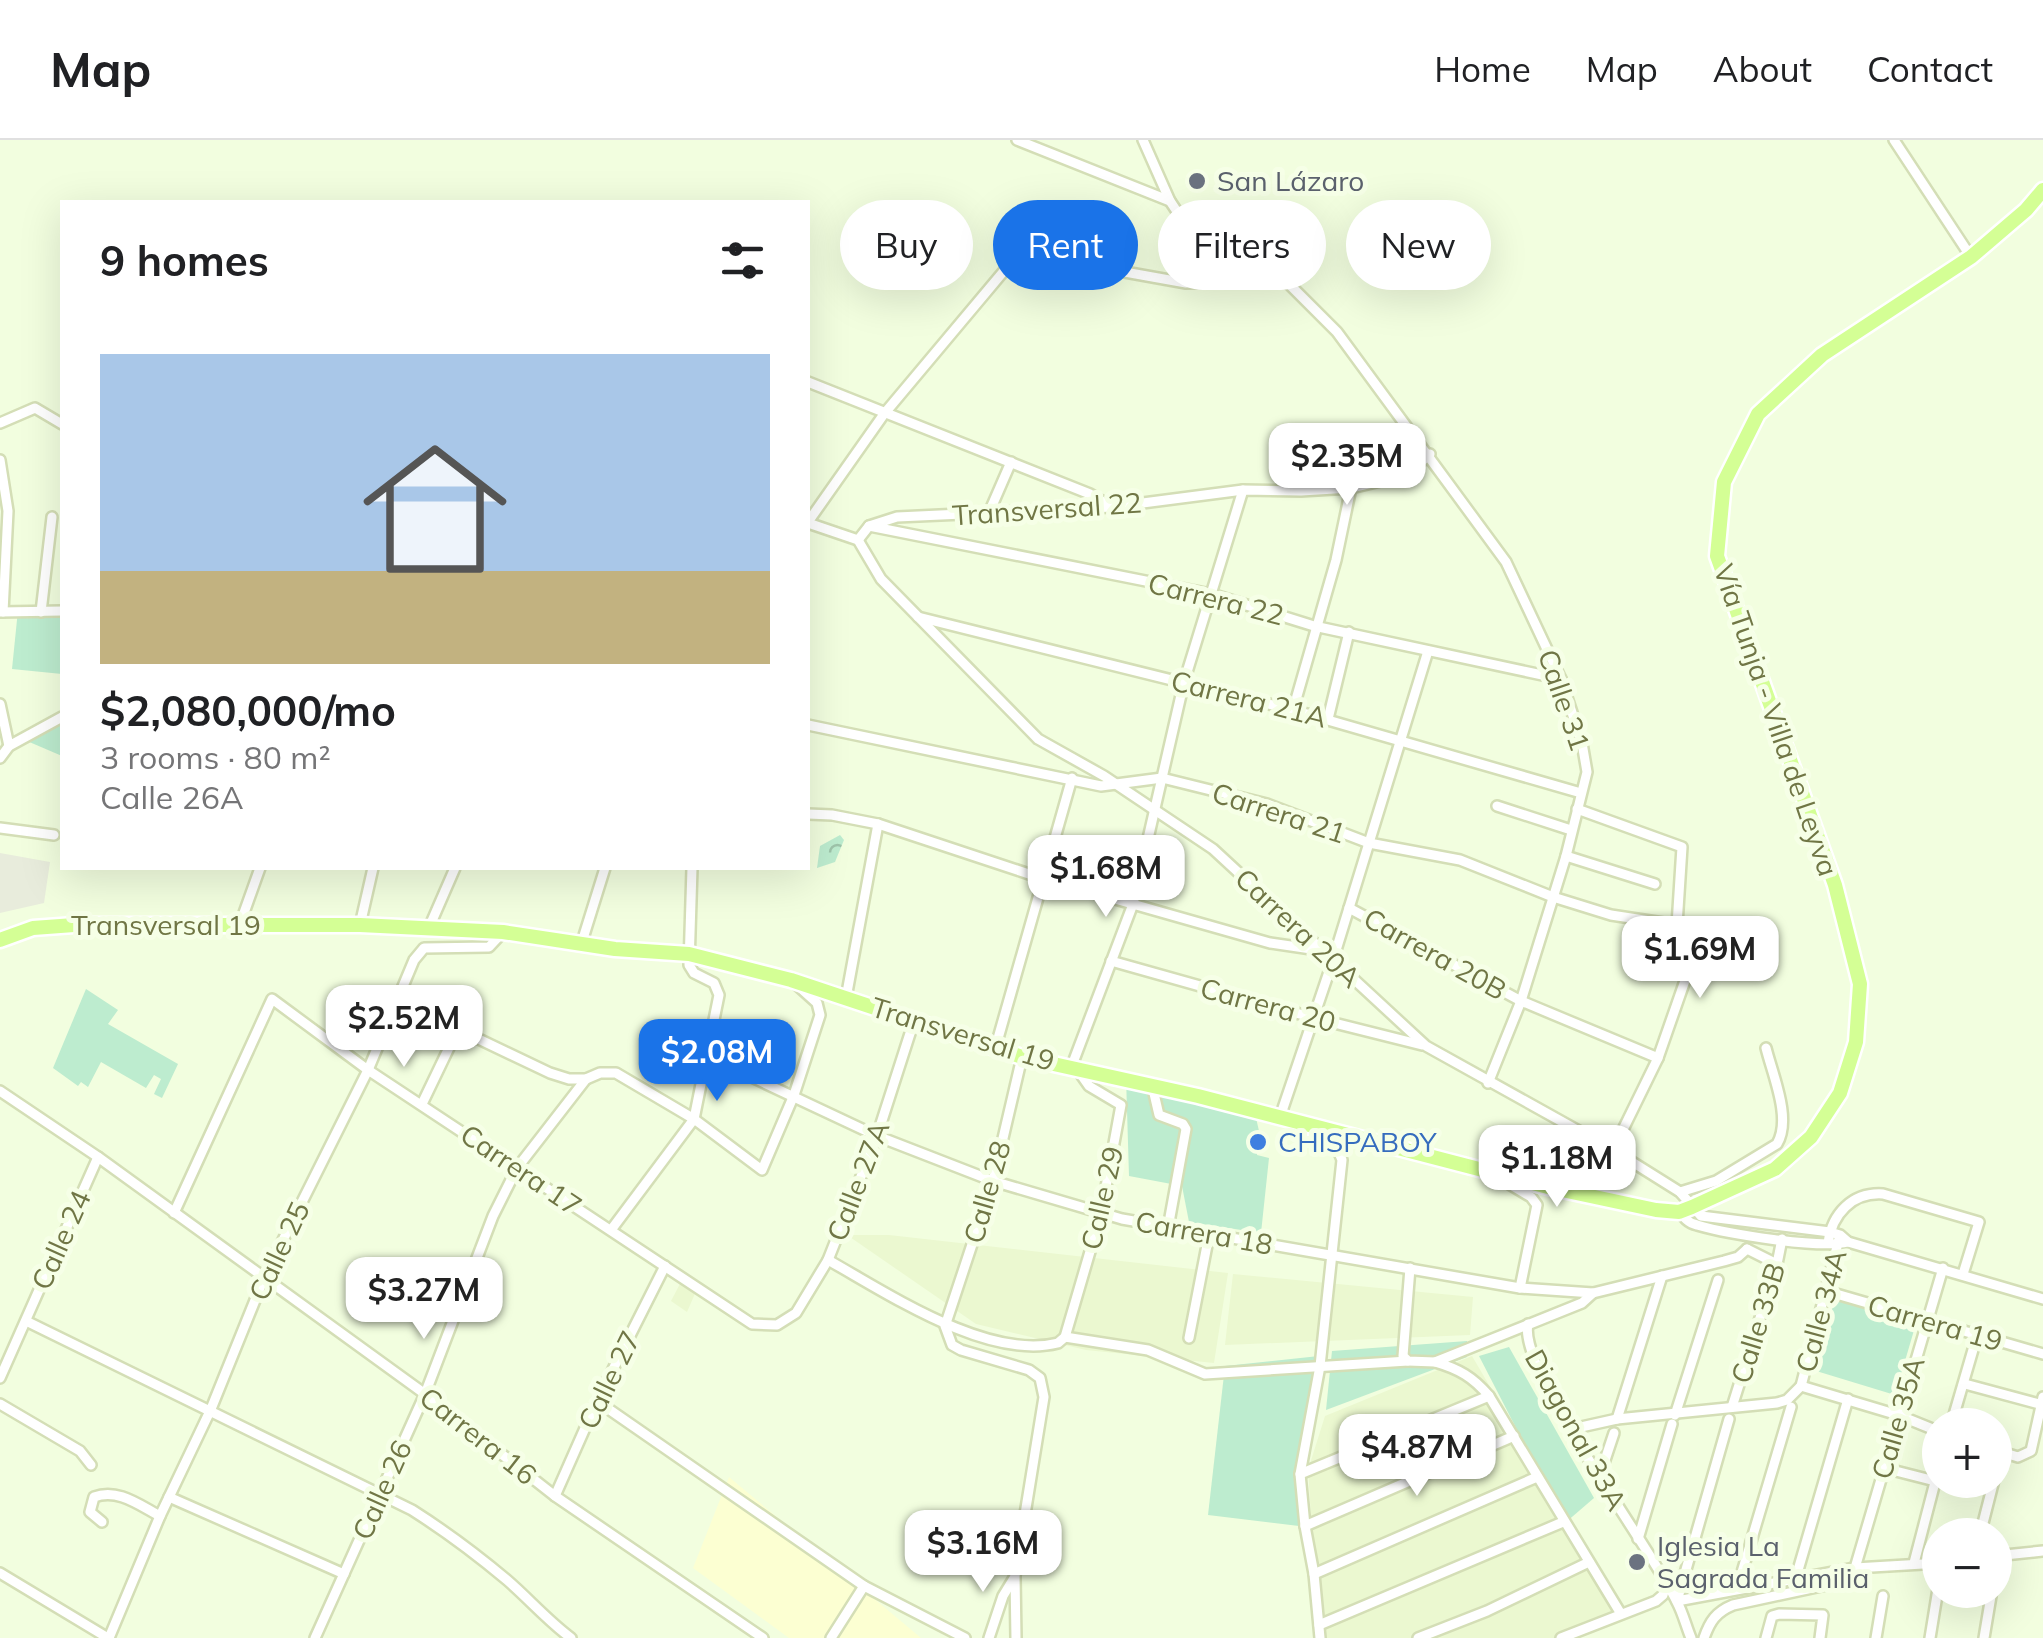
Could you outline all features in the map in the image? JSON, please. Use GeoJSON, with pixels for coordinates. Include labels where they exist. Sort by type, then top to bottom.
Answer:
{"type":"FeatureCollection","features":[{"type":"Feature","properties":{"kind":"main road","name":"Vía Tunja - Villa de Leyva"},"geometry":{"type":"LineString","coordinates":[[1683,1202],[1775,1169],[1811,1137],[1840,1093],[1856,1042],[1860,984],[1835,885],[1717,556],[1724,482],[1758,414],[1822,355],[1971,258],[2043,190]]}},
{"type":"Feature","properties":{"kind":"main road","name":"Transversal 19"},"geometry":{"type":"LineString","coordinates":[[0,940],[33,928],[53,926],[360,925],[503,932],[580,945],[689,954],[791,980],[995,1049],[1074,1069],[1656,1210],[1683,1202]]}},
{"type":"Feature","properties":{"kind":"street"},"geometry":{"type":"LineString","coordinates":[[1018,140],[1168,200]]}},
{"type":"Feature","properties":{"kind":"street"},"geometry":{"type":"LineString","coordinates":[[1143,140],[1170,200]]}},
{"type":"Feature","properties":{"kind":"street"},"geometry":{"type":"LineString","coordinates":[[1894,140],[1971,258]]}},
{"type":"Feature","properties":{"kind":"street"},"geometry":{"type":"LineString","coordinates":[[810,520],[884,414],[1019,253],[1158,277]]}},
{"type":"Feature","properties":{"kind":"street","name":"Calle 31"},"geometry":{"type":"LineString","coordinates":[[1295,290],[1337,332],[1506,562],[1561,679],[1582,742],[1587,772],[1566,856],[1522,1002],[1488,1082]]}},
{"type":"Feature","properties":{"kind":"street"},"geometry":{"type":"LineString","coordinates":[[810,383],[1090,494],[1112,507]]}},
{"type":"Feature","properties":{"kind":"street"},"geometry":{"type":"LineString","coordinates":[[0,423],[35,408],[60,423]]}},
{"type":"Feature","properties":{"kind":"street","name":"Transversal 22"},"geometry":{"type":"LineString","coordinates":[[869,526],[897,516],[1112,507],[1243,490],[1301,492],[1351,488],[1406,474],[1430,454]]}},
{"type":"Feature","properties":{"kind":"street"},"geometry":{"type":"LineString","coordinates":[[0,460],[8,510],[2,612],[60,611]]}},
{"type":"Feature","properties":{"kind":"street"},"geometry":{"type":"LineString","coordinates":[[988,515],[1011,462]]}},
{"type":"Feature","properties":{"kind":"street"},"geometry":{"type":"LineString","coordinates":[[1293,710],[1336,560],[1351,488]]}},
{"type":"Feature","properties":{"kind":"street"},"geometry":{"type":"LineString","coordinates":[[1074,1069],[1133,904],[1184,682],[1243,490]]}},
{"type":"Feature","properties":{"kind":"street"},"geometry":{"type":"LineString","coordinates":[[41,612],[52,517]]}},
{"type":"Feature","properties":{"kind":"street"},"geometry":{"type":"LineString","coordinates":[[810,524],[858,540],[869,526]]}},
{"type":"Feature","properties":{"kind":"street","name":"Carrera 22"},"geometry":{"type":"LineString","coordinates":[[869,526],[1211,594],[1314,626],[1561,679]]}},
{"type":"Feature","properties":{"kind":"street","name":"Carrera 20A"},"geometry":{"type":"LineString","coordinates":[[858,540],[881,578],[915,616],[1038,739],[1115,784],[1213,850],[1426,1046],[1613,1150],[1683,1202]]}},
{"type":"Feature","properties":{"kind":"street","name":"Carrera 21A"},"geometry":{"type":"LineString","coordinates":[[915,616],[1328,719],[1581,793]]}},
{"type":"Feature","properties":{"kind":"street"},"geometry":{"type":"LineString","coordinates":[[1328,719],[1349,632]]}},
{"type":"Feature","properties":{"kind":"street"},"geometry":{"type":"LineString","coordinates":[[1280,1117],[1428,651]]}},
{"type":"Feature","properties":{"kind":"street"},"geometry":{"type":"LineString","coordinates":[[0,704],[10,746]]}},
{"type":"Feature","properties":{"kind":"street"},"geometry":{"type":"LineString","coordinates":[[0,758],[10,746],[60,718]]}},
{"type":"Feature","properties":{"kind":"street","name":"Carrera 21"},"geometry":{"type":"LineString","coordinates":[[810,725],[1101,786],[1162,778],[1267,804],[1369,843],[1460,860],[1553,897],[1611,914],[1703,929],[1746,927]]}},
{"type":"Feature","properties":{"kind":"street"},"geometry":{"type":"LineString","coordinates":[[995,1049],[1072,778]]}},
{"type":"Feature","properties":{"kind":"street"},"geometry":{"type":"LineString","coordinates":[[1497,806],[1571,830]]}},
{"type":"Feature","properties":{"kind":"street"},"geometry":{"type":"LineString","coordinates":[[1576,810],[1682,847],[1677,925]]}},
{"type":"Feature","properties":{"kind":"street"},"geometry":{"type":"LineString","coordinates":[[810,814],[878,824],[1041,878],[1270,943],[1318,950]]}},
{"type":"Feature","properties":{"kind":"street"},"geometry":{"type":"LineString","coordinates":[[846,998],[878,824]]}},
{"type":"Feature","properties":{"kind":"street"},"geometry":{"type":"LineString","coordinates":[[0,828],[54,834]]}},
{"type":"Feature","properties":{"kind":"street"},"geometry":{"type":"LineString","coordinates":[[1566,856],[1655,884]]}},
{"type":"Feature","properties":{"kind":"street"},"geometry":{"type":"LineString","coordinates":[[240,924],[259,870]]}},
{"type":"Feature","properties":{"kind":"street"},"geometry":{"type":"LineString","coordinates":[[360,925],[373,870]]}},
{"type":"Feature","properties":{"kind":"street"},"geometry":{"type":"LineString","coordinates":[[428,930],[454,870]]}},
{"type":"Feature","properties":{"kind":"street"},"geometry":{"type":"LineString","coordinates":[[580,945],[604,870]]}},
{"type":"Feature","properties":{"kind":"street"},"geometry":{"type":"LineString","coordinates":[[611,1230],[694,1119],[708,1057],[719,989],[694,973],[689,965],[692,870]]}},
{"type":"Feature","properties":{"kind":"street","name":"Carrera 20B"},"geometry":{"type":"LineString","coordinates":[[1349,908],[1522,1002]]}},
{"type":"Feature","properties":{"kind":"street"},"geometry":{"type":"LineString","coordinates":[[1613,1150],[1658,1058],[1703,929]]}},
{"type":"Feature","properties":{"kind":"street","name":"Calle 25"},"geometry":{"type":"LineString","coordinates":[[109,1638],[160,1516],[211,1409],[264,1278],[368,1070],[414,960],[424,948],[489,947],[503,932]]}},
{"type":"Feature","properties":{"kind":"street","name":"Carrera 20"},"geometry":{"type":"LineString","coordinates":[[1112,961],[1426,1046]]}},
{"type":"Feature","properties":{"kind":"street"},"geometry":{"type":"LineString","coordinates":[[397,1000],[550,1073],[569,1079],[616,1073],[694,1119],[762,1170],[794,1096],[820,1015],[817,1003],[791,980]]}},
{"type":"Feature","properties":{"kind":"street","name":"Carrera 17"},"geometry":{"type":"LineString","coordinates":[[174,1213],[272,998],[368,1070],[752,1324],[777,1326]]}},
{"type":"Feature","properties":{"kind":"street"},"geometry":{"type":"LineString","coordinates":[[1522,1002],[1658,1058]]}},
{"type":"Feature","properties":{"kind":"street","name":"Calle 27A"},"geometry":{"type":"LineString","coordinates":[[777,1326],[796,1313],[828,1260],[877,1136],[914,1021]]}},
{"type":"Feature","properties":{"kind":"street"},"geometry":{"type":"LineString","coordinates":[[422,1104],[458,1029]]}},
{"type":"Feature","properties":{"kind":"street"},"geometry":{"type":"LineString","coordinates":[[1683,1202],[1777,1144],[1784,1122],[1766,1048]]}},
{"type":"Feature","properties":{"kind":"street","name":"Calle 28"},"geometry":{"type":"LineString","coordinates":[[945,1326],[992,1181],[1022,1056]]}},
{"type":"Feature","properties":{"kind":"street","name":"Carrera 18"},"geometry":{"type":"LineString","coordinates":[[708,1057],[877,1136],[992,1181],[1102,1214],[1168,1228],[1520,1288],[1594,1293],[1738,1257],[1747,1248]]}},
{"type":"Feature","properties":{"kind":"street","name":"Calle 29"},"geometry":{"type":"LineString","coordinates":[[1061,1340],[1102,1214],[1121,1105],[1089,1086],[1074,1069]]}},
{"type":"Feature","properties":{"kind":"street","name":"Calle 26"},"geometry":{"type":"LineString","coordinates":[[315,1638],[426,1394],[492,1216],[516,1168],[586,1079]]}},
{"type":"Feature","properties":{"kind":"street"},"geometry":{"type":"LineString","coordinates":[[1152,1086],[1159,1115],[1186,1128],[1168,1228]]}},
{"type":"Feature","properties":{"kind":"street","name":"Carrera 16"},"geometry":{"type":"LineString","coordinates":[[0,1091],[98,1157],[426,1394],[555,1496],[763,1638]]}},
{"type":"Feature","properties":{"kind":"street"},"geometry":{"type":"LineString","coordinates":[[1308,1125],[1310,1140],[1341,1154],[1320,1366],[1300,1474],[1320,1638]]}},
{"type":"Feature","properties":{"kind":"street","name":"Calle 24"},"geometry":{"type":"LineString","coordinates":[[0,1378],[98,1157]]}},
{"type":"Feature","properties":{"kind":"street"},"geometry":{"type":"LineString","coordinates":[[1488,1172],[1531,1197],[1537,1205],[1520,1288]]}},
{"type":"Feature","properties":{"kind":"street"},"geometry":{"type":"LineString","coordinates":[[1837,1239],[1835,1219],[1854,1200],[1867,1193],[1883,1194],[1979,1222],[1963,1274]]}},
{"type":"Feature","properties":{"kind":"street"},"geometry":{"type":"LineString","coordinates":[[1683,1202],[1694,1225],[1782,1239],[1837,1239]]}},
{"type":"Feature","properties":{"kind":"street"},"geometry":{"type":"LineString","coordinates":[[1683,1202],[1700,1216],[1837,1239],[2043,1299]]}},
{"type":"Feature","properties":{"kind":"street"},"geometry":{"type":"LineString","coordinates":[[1189,1338],[1209,1234]]}},
{"type":"Feature","properties":{"kind":"street"},"geometry":{"type":"LineString","coordinates":[[1750,1234],[1747,1248],[1778,1264]]}},
{"type":"Feature","properties":{"kind":"street","name":"Calle 33B"},"geometry":{"type":"LineString","coordinates":[[1732,1407],[1778,1264],[1782,1239]]}},
{"type":"Feature","properties":{"kind":"street","name":"Calle 34A"},"geometry":{"type":"LineString","coordinates":[[1801,1386],[1837,1239]]}},
{"type":"Feature","properties":{"kind":"street"},"geometry":{"type":"LineString","coordinates":[[828,1260],[945,1326],[1008,1342],[1061,1340],[1148,1350],[1205,1374],[1406,1358],[1435,1362],[1582,1303],[1594,1293]]}},
{"type":"Feature","properties":{"kind":"street","name":"Calle 27"},"geometry":{"type":"LineString","coordinates":[[555,1496],[597,1400],[665,1266]]}},
{"type":"Feature","properties":{"kind":"street"},"geometry":{"type":"LineString","coordinates":[[1406,1358],[1410,1268]]}},
{"type":"Feature","properties":{"kind":"street","name":"Calle 35A"},"geometry":{"type":"LineString","coordinates":[[1856,1568],[1943,1268]]}},
{"type":"Feature","properties":{"kind":"street"},"geometry":{"type":"LineString","coordinates":[[1617,1420],[1662,1276]]}},
{"type":"Feature","properties":{"kind":"street"},"geometry":{"type":"LineString","coordinates":[[1638,1539],[1718,1280]]}},
{"type":"Feature","properties":{"kind":"street","name":"Carrera 19"},"geometry":{"type":"LineString","coordinates":[[1826,1291],[2043,1354]]}},
{"type":"Feature","properties":{"kind":"street"},"geometry":{"type":"LineString","coordinates":[[26,1321],[380,1493],[456,1538],[570,1638]]}},
{"type":"Feature","properties":{"kind":"street","name":"Diagonal 33A"},"geometry":{"type":"LineString","coordinates":[[1528,1324],[1528,1349],[1599,1478],[1677,1601],[1691,1638]]}},
{"type":"Feature","properties":{"kind":"street"},"geometry":{"type":"LineString","coordinates":[[945,1326],[952,1345],[961,1350],[1029,1370],[1040,1378],[1044,1397],[1016,1576],[1016,1638]]}},
{"type":"Feature","properties":{"kind":"street","name":"Calle 35A"},"geometry":{"type":"LineString","coordinates":[[1957,1408],[1977,1336]]}},
{"type":"Feature","properties":{"kind":"street","name":"Diagonal 33A"},"geometry":{"type":"LineString","coordinates":[[1435,1362],[1457,1368],[1475,1379],[1489,1396],[1621,1614]]}},
{"type":"Feature","properties":{"kind":"street"},"geometry":{"type":"LineString","coordinates":[[1965,1384],[2042,1402],[2031,1451],[2018,1457],[2012,1455]]}},
{"type":"Feature","properties":{"kind":"street"},"geometry":{"type":"LineString","coordinates":[[1572,1429],[1617,1420],[1674,1420],[1732,1407],[1777,1404],[1801,1386],[1922,1425]]}},
{"type":"Feature","properties":{"kind":"street"},"geometry":{"type":"LineString","coordinates":[[1300,1474],[1489,1396]]}},
{"type":"Feature","properties":{"kind":"street"},"geometry":{"type":"LineString","coordinates":[[1796,1577],[1848,1399]]}},
{"type":"Feature","properties":{"kind":"street"},"geometry":{"type":"LineString","coordinates":[[597,1400],[864,1586],[965,1638]]}},
{"type":"Feature","properties":{"kind":"street"},"geometry":{"type":"LineString","coordinates":[[0,1404],[80,1451],[91,1465]]}},
{"type":"Feature","properties":{"kind":"street","name":"Calle 34A"},"geometry":{"type":"LineString","coordinates":[[1737,1589],[1791,1407]]}},
{"type":"Feature","properties":{"kind":"street","name":"Calle 33B"},"geometry":{"type":"LineString","coordinates":[[1677,1601],[1729,1420]]}},
{"type":"Feature","properties":{"kind":"street"},"geometry":{"type":"LineString","coordinates":[[1599,1478],[1614,1433]]}},
{"type":"Feature","properties":{"kind":"street"},"geometry":{"type":"LineString","coordinates":[[1305,1526],[1514,1436]]}},
{"type":"Feature","properties":{"kind":"street"},"geometry":{"type":"LineString","coordinates":[[1884,1468],[1922,1477]]}},
{"type":"Feature","properties":{"kind":"street"},"geometry":{"type":"LineString","coordinates":[[1314,1574],[1537,1478]]}},
{"type":"Feature","properties":{"kind":"street"},"geometry":{"type":"LineString","coordinates":[[102,1522],[93,1516],[90,1507],[94,1496],[101,1494],[122,1496],[160,1516]]}},
{"type":"Feature","properties":{"kind":"street"},"geometry":{"type":"LineString","coordinates":[[169,1497],[344,1574]]}},
{"type":"Feature","properties":{"kind":"street","name":"Calle 35A"},"geometry":{"type":"LineString","coordinates":[[1914,1563],[1930,1498]]}},
{"type":"Feature","properties":{"kind":"street"},"geometry":{"type":"LineString","coordinates":[[1319,1625],[1563,1522]]}},
{"type":"Feature","properties":{"kind":"street"},"geometry":{"type":"LineString","coordinates":[[2012,1554],[2043,1551]]}},
{"type":"Feature","properties":{"kind":"street"},"geometry":{"type":"LineString","coordinates":[[1418,1638],[1487,1611],[1589,1562]]}},
{"type":"Feature","properties":{"kind":"street"},"geometry":{"type":"LineString","coordinates":[[1677,1601],[1796,1577],[1922,1563]]}},
{"type":"Feature","properties":{"kind":"street"},"geometry":{"type":"LineString","coordinates":[[1704,1638],[1711,1620],[1733,1604],[1831,1584],[1856,1568]]}},
{"type":"Feature","properties":{"kind":"street"},"geometry":{"type":"LineString","coordinates":[[0,1573],[109,1638]]}},
{"type":"Feature","properties":{"kind":"street"},"geometry":{"type":"LineString","coordinates":[[989,1638],[1003,1596],[1016,1576]]}},
{"type":"Feature","properties":{"kind":"street"},"geometry":{"type":"LineString","coordinates":[[1565,1637],[1656,1601],[1663,1596],[1666,1584]]}},
{"type":"Feature","properties":{"kind":"street"},"geometry":{"type":"LineString","coordinates":[[831,1638],[864,1586]]}},
{"type":"Feature","properties":{"kind":"street"},"geometry":{"type":"LineString","coordinates":[[1876,1638],[1883,1596]]}},
{"type":"Feature","properties":{"kind":"street"},"geometry":{"type":"LineString","coordinates":[[1930,1638],[1935,1608]]}},
{"type":"Feature","properties":{"kind":"street"},"geometry":{"type":"LineString","coordinates":[[1984,1638],[1989,1608]]}},
{"type":"Feature","properties":{"kind":"street"},"geometry":{"type":"LineString","coordinates":[[1766,1638],[1772,1616],[1823,1615],[1820,1638]]}},
{"type":"Feature","properties":{"kind":"shaded area"},"geometry":{"type":"Polygon","coordinates":[[[0,853],[50,862],[44,903],[0,913],[0,853]]]}},
{"type":"Feature","properties":{"kind":"shaded area"},"geometry":{"type":"Polygon","coordinates":[[[847,1235],[889,1235],[1228,1273],[1214,1363],[1086,1350],[976,1324],[847,1235]]]}},
{"type":"Feature","properties":{"kind":"shaded area"},"geometry":{"type":"Polygon","coordinates":[[[1233,1274],[1473,1297],[1470,1335],[1225,1345],[1233,1274]]]}},
{"type":"Feature","properties":{"kind":"shaded area"},"geometry":{"type":"Polygon","coordinates":[[[682,1280],[697,1289],[687,1312],[671,1301],[682,1280]]]}},
{"type":"Feature","properties":{"kind":"shaded area"},"geometry":{"type":"Polygon","coordinates":[[[1472,1356],[1614,1598],[1632,1614],[1575,1638],[1319,1638],[1308,1470],[1325,1416],[1472,1356]]]}},
{"type":"Feature","properties":{"kind":"shaded area"},"geometry":{"type":"Polygon","coordinates":[[[729,1477],[921,1638],[789,1638],[693,1568],[729,1477]]]}},
{"type":"Feature","properties":{"kind":"green space"},"geometry":{"type":"Polygon","coordinates":[[[18,610],[60,611],[60,674],[12,669],[18,610]]]}},
{"type":"Feature","properties":{"kind":"green space"},"geometry":{"type":"Polygon","coordinates":[[[60,724],[60,755],[27,741],[60,724]]]}},
{"type":"Feature","properties":{"kind":"green space"},"geometry":{"type":"Polygon","coordinates":[[[840,835],[844,840],[835,862],[817,868],[820,846],[840,835]]]}},
{"type":"Feature","properties":{"kind":"green space"},"geometry":{"type":"Polygon","coordinates":[[[86,989],[118,1010],[108,1024],[178,1064],[162,1098],[154,1094],[161,1079],[154,1075],[146,1088],[101,1062],[88,1087],[81,1082],[78,1086],[53,1068],[86,989]]]}},
{"type":"Feature","properties":{"kind":"green space"},"geometry":{"type":"Polygon","coordinates":[[[1126,1077],[1254,1109],[1259,1131],[1257,1155],[1269,1158],[1261,1233],[1189,1222],[1182,1186],[1129,1176],[1126,1077]]]}},
{"type":"Feature","properties":{"kind":"green space"},"geometry":{"type":"Polygon","coordinates":[[[1836,1296],[1917,1320],[1895,1395],[1813,1370],[1836,1296]]]}},
{"type":"Feature","properties":{"kind":"green space"},"geometry":{"type":"Polygon","coordinates":[[[1467,1341],[1467,1357],[1326,1410],[1332,1351],[1467,1341]]]}},
{"type":"Feature","properties":{"kind":"green space"},"geometry":{"type":"Polygon","coordinates":[[[1509,1347],[1594,1498],[1565,1523],[1479,1356],[1509,1347]]]}},
{"type":"Feature","properties":{"kind":"green space"},"geometry":{"type":"Polygon","coordinates":[[[1319,1356],[1299,1526],[1208,1515],[1225,1366],[1319,1356]]]}},
{"type":"Feature","properties":{"kind":"place","name":"San Lázaro"},"geometry":{"type":"Point","coordinates":[1197,181]}},
{"type":"Feature","properties":{"kind":"place","name":"CHISPABOY"},"geometry":{"type":"Point","coordinates":[1258,1142]}},
{"type":"Feature","properties":{"kind":"place","name":"Iglesia La Sagrada Familia"},"geometry":{"type":"Point","coordinates":[1637,1562]}}]}
